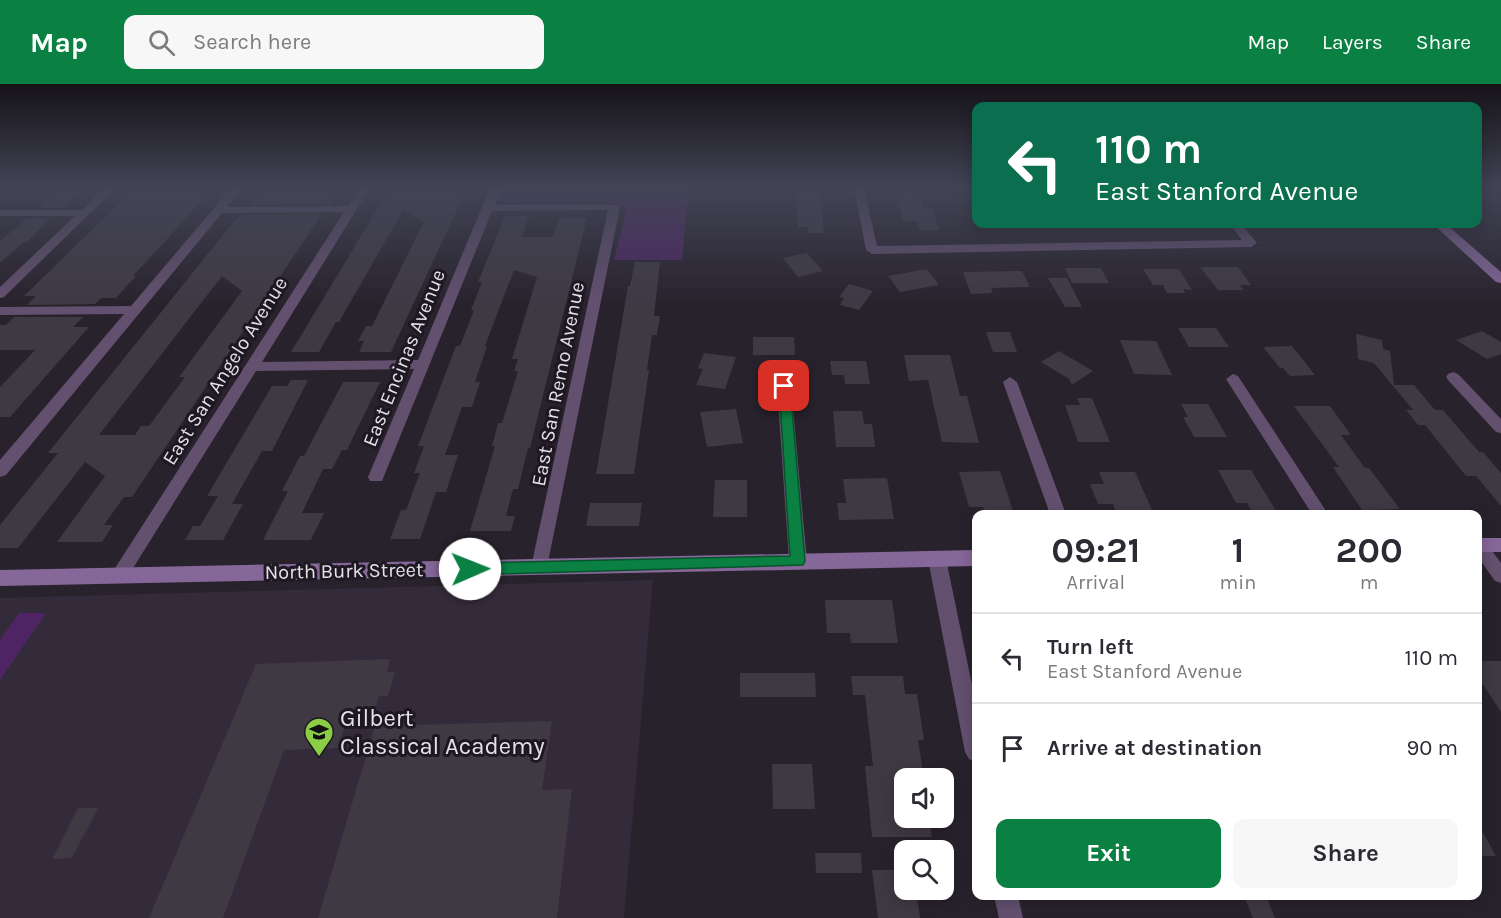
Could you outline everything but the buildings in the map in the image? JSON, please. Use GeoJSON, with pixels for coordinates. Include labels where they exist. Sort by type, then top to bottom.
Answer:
{"type":"FeatureCollection","features":[{"type":"Feature","properties":{"kind":"street"},"geometry":{"type":"LineString","coordinates":[[0,294],[70,227]]}},
{"type":"Feature","properties":{"kind":"street"},"geometry":{"type":"LineString","coordinates":[[0,471],[205,227]]}},
{"type":"Feature","properties":{"kind":"street","name":"East San Angelo Avenue"},"geometry":{"type":"LineString","coordinates":[[119,576],[340,227]]}},
{"type":"Feature","properties":{"kind":"street","name":"East Encinas Avenue"},"geometry":{"type":"LineString","coordinates":[[376,477],[479,227]]}},
{"type":"Feature","properties":{"kind":"street","name":"East San Remo Avenue"},"geometry":{"type":"LineString","coordinates":[[540,567],[610,227]]}},
{"type":"Feature","properties":{"kind":"street"},"geometry":{"type":"LineString","coordinates":[[867,227],[872,250],[1251,243],[1238,228]]}},
{"type":"Feature","properties":{"kind":"street"},"geometry":{"type":"LineString","coordinates":[[1444,228],[1501,279]]}},
{"type":"Feature","properties":{"kind":"street"},"geometry":{"type":"LineString","coordinates":[[0,311],[136,310]]}},
{"type":"Feature","properties":{"kind":"street"},"geometry":{"type":"LineString","coordinates":[[250,368],[423,364]]}},
{"type":"Feature","properties":{"kind":"street"},"geometry":{"type":"LineString","coordinates":[[1453,377],[1501,428]]}},
{"type":"Feature","properties":{"kind":"street"},"geometry":{"type":"LineString","coordinates":[[1233,379],[1317,510]]}},
{"type":"Feature","properties":{"kind":"street"},"geometry":{"type":"LineString","coordinates":[[1010,382],[1057,510]]}},
{"type":"Feature","properties":{"kind":"street"},"geometry":{"type":"LineString","coordinates":[[784,386],[798,561]]}},
{"type":"Feature","properties":{"kind":"street"},"geometry":{"type":"LineString","coordinates":[[1482,545],[1501,545]]}},
{"type":"Feature","properties":{"kind":"street"},"geometry":{"type":"LineString","coordinates":[[1482,550],[1501,576]]}},
{"type":"Feature","properties":{"kind":"street","name":"North Burk Street"},"geometry":{"type":"LineString","coordinates":[[0,578],[972,558]]}},
{"type":"Feature","properties":{"kind":"street"},"geometry":{"type":"LineString","coordinates":[[937,559],[972,732]]}},
{"type":"Feature","properties":{"kind":"street"},"geometry":{"type":"LineString","coordinates":[[1007,900],[1011,918]]}},
{"type":"Feature","properties":{"kind":"shaded area"},"geometry":{"type":"Polygon","coordinates":[[[622,227],[685,227],[682,260],[614,260],[622,227]]]}},
{"type":"Feature","properties":{"kind":"shaded area","name":"Gilbert Classical Academy"},"geometry":{"type":"Polygon","coordinates":[[[653,580],[624,918],[0,918],[0,598],[653,580]]]}},
{"type":"Feature","properties":{"kind":"shaded area"},"geometry":{"type":"Polygon","coordinates":[[[19,613],[46,613],[0,680],[0,640],[19,613]]]}},
{"type":"Feature","properties":{"kind":"place","name":"Gilbert Classical Academy"},"geometry":{"type":"Point","coordinates":[319,758]}},
{"type":"Feature","properties":{"kind":"route"},"geometry":{"type":"LineString","coordinates":[[470,569],[798,561],[784,386]]}}]}
